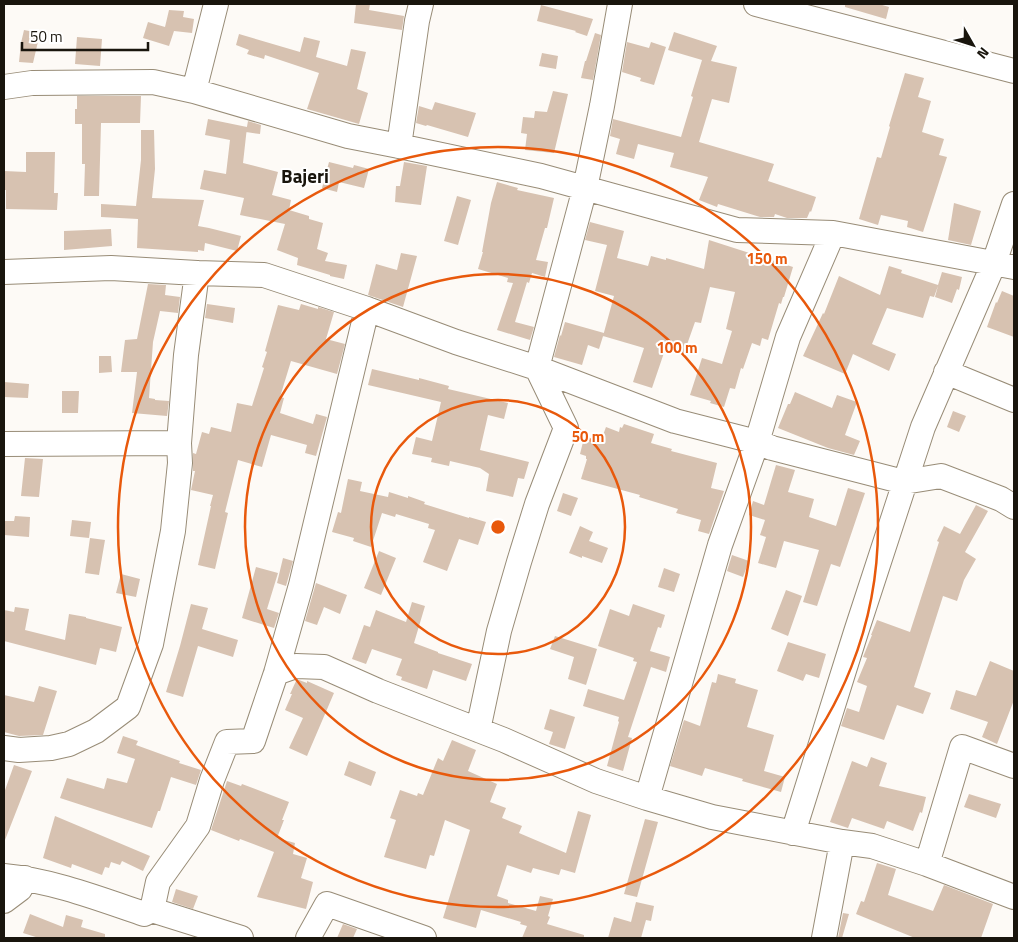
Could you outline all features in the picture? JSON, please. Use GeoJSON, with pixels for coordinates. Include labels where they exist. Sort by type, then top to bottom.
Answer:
{"type":"FeatureCollection","features":[{"type":"Feature","properties":{"kind":"street"},"geometry":{"type":"LineString","coordinates":[[194,91],[216,4]]}},
{"type":"Feature","properties":{"kind":"street"},"geometry":{"type":"LineString","coordinates":[[399,146],[421,4]]}},
{"type":"Feature","properties":{"kind":"street"},"geometry":{"type":"LineString","coordinates":[[478,730],[499,630],[516,571],[537,504],[566,428],[537,368],[585,188],[620,4]]}},
{"type":"Feature","properties":{"kind":"street"},"geometry":{"type":"LineString","coordinates":[[756,4],[1014,71]]}},
{"type":"Feature","properties":{"kind":"street"},"geometry":{"type":"LineString","coordinates":[[4,87],[32,83],[153,82],[194,91],[348,136],[541,176],[737,230],[832,233],[1004,265]]}},
{"type":"Feature","properties":{"kind":"street"},"geometry":{"type":"LineString","coordinates":[[793,833],[923,427],[946,372],[1004,265],[1014,204]]}},
{"type":"Feature","properties":{"kind":"street"},"geometry":{"type":"LineString","coordinates":[[646,798],[720,545],[756,442],[788,336],[832,233]]}},
{"type":"Feature","properties":{"kind":"street"},"geometry":{"type":"LineString","coordinates":[[4,272],[111,268],[264,275],[366,309],[456,342],[537,368],[675,421],[904,482],[941,476],[1014,507]]}},
{"type":"Feature","properties":{"kind":"street"},"geometry":{"type":"LineString","coordinates":[[4,748],[19,750],[51,748],[69,744],[96,731],[128,707],[151,644],[173,531],[180,463],[179,442],[186,355],[196,273]]}},
{"type":"Feature","properties":{"kind":"street"},"geometry":{"type":"LineString","coordinates":[[152,910],[158,882],[198,826],[212,780],[227,742],[253,741],[276,673],[300,585],[366,309]]}},
{"type":"Feature","properties":{"kind":"street"},"geometry":{"type":"LineString","coordinates":[[946,372],[1014,400]]}},
{"type":"Feature","properties":{"kind":"street"},"geometry":{"type":"LineString","coordinates":[[4,444],[179,442]]}},
{"type":"Feature","properties":{"kind":"street"},"geometry":{"type":"LineString","coordinates":[[276,673],[296,666],[324,667],[596,781],[646,798],[712,817],[872,846],[927,864],[1014,897]]}},
{"type":"Feature","properties":{"kind":"street"},"geometry":{"type":"LineString","coordinates":[[927,864],[962,747],[1014,766]]}},
{"type":"Feature","properties":{"kind":"street"},"geometry":{"type":"LineString","coordinates":[[824,938],[842,842]]}},
{"type":"Feature","properties":{"kind":"street"},"geometry":{"type":"LineString","coordinates":[[14,877],[97,898],[144,914],[152,910],[241,938]]}},
{"type":"Feature","properties":{"kind":"street"},"geometry":{"type":"LineString","coordinates":[[4,901],[20,889],[14,877]]}},
{"type":"Feature","properties":{"kind":"street"},"geometry":{"type":"LineString","coordinates":[[308,938],[327,904],[394,933],[424,938]]}},
{"type":"Feature","properties":{"kind":"building"},"geometry":{"type":"Polygon","coordinates":[[[356,4],[370,4],[369,10],[404,16],[402,30],[354,23],[356,4]]]}},
{"type":"Feature","properties":{"kind":"building"},"geometry":{"type":"Polygon","coordinates":[[[845,4],[879,4],[889,7],[886,19],[845,7],[845,4]]]}},
{"type":"Feature","properties":{"kind":"building"},"geometry":{"type":"Polygon","coordinates":[[[541,5],[593,19],[587,36],[576,31],[537,21],[541,5]]]}},
{"type":"Feature","properties":{"kind":"building"},"geometry":{"type":"Polygon","coordinates":[[[169,10],[184,11],[183,17],[194,19],[192,33],[174,31],[169,46],[143,38],[148,22],[165,27],[169,10]]]}},
{"type":"Feature","properties":{"kind":"building"},"geometry":{"type":"Polygon","coordinates":[[[24,30],[40,33],[33,63],[19,62],[24,30]]]}},
{"type":"Feature","properties":{"kind":"building"},"geometry":{"type":"Polygon","coordinates":[[[674,32],[717,46],[711,61],[737,67],[729,103],[712,99],[699,142],[774,164],[768,181],[816,197],[807,218],[787,218],[775,214],[774,217],[760,217],[718,204],[717,207],[699,200],[708,177],[670,167],[674,153],[638,144],[634,159],[616,154],[620,139],[610,136],[613,119],[681,137],[702,60],[668,50],[674,32]]]}},
{"type":"Feature","properties":{"kind":"building"},"geometry":{"type":"Polygon","coordinates":[[[595,33],[601,35],[593,80],[581,78],[585,61],[595,33]]]}},
{"type":"Feature","properties":{"kind":"building"},"geometry":{"type":"Polygon","coordinates":[[[239,34],[300,52],[304,37],[320,41],[316,57],[347,66],[351,49],[366,52],[357,89],[368,93],[359,124],[307,109],[319,73],[265,55],[264,59],[247,54],[249,50],[236,45],[239,34]]]}},
{"type":"Feature","properties":{"kind":"building"},"geometry":{"type":"Polygon","coordinates":[[[77,37],[102,39],[100,66],[75,64],[77,37]]]}},
{"type":"Feature","properties":{"kind":"building"},"geometry":{"type":"Polygon","coordinates":[[[627,42],[649,48],[651,42],[666,47],[654,85],[640,81],[641,78],[622,72],[627,42]]]}},
{"type":"Feature","properties":{"kind":"building"},"geometry":{"type":"Polygon","coordinates":[[[542,53],[558,56],[556,69],[539,66],[542,53]]]}},
{"type":"Feature","properties":{"kind":"building"},"geometry":{"type":"Polygon","coordinates":[[[905,73],[924,78],[918,97],[931,101],[922,132],[944,139],[939,155],[947,157],[923,232],[907,227],[908,221],[881,215],[878,225],[859,219],[877,157],[881,158],[905,73]]]}},
{"type":"Feature","properties":{"kind":"building"},"geometry":{"type":"Polygon","coordinates":[[[553,91],[568,94],[554,153],[525,150],[527,134],[521,133],[523,117],[534,118],[535,111],[547,112],[553,91]]]}},
{"type":"Feature","properties":{"kind":"building"},"geometry":{"type":"Polygon","coordinates":[[[77,96],[141,96],[140,123],[101,123],[99,196],[84,196],[85,164],[82,164],[82,124],[75,124],[77,96]]]}},
{"type":"Feature","properties":{"kind":"building"},"geometry":{"type":"Polygon","coordinates":[[[435,102],[476,113],[468,137],[416,123],[419,106],[432,110],[435,102]]]}},
{"type":"Feature","properties":{"kind":"building"},"geometry":{"type":"Polygon","coordinates":[[[208,119],[247,127],[243,163],[278,172],[272,195],[291,200],[289,210],[309,216],[309,219],[323,223],[317,249],[328,253],[325,261],[347,265],[344,279],[297,265],[298,258],[277,250],[285,224],[240,215],[244,198],[200,189],[204,170],[226,174],[230,140],[205,135],[208,119]]]}},
{"type":"Feature","properties":{"kind":"building"},"geometry":{"type":"Polygon","coordinates":[[[248,121],[261,125],[260,134],[246,132],[248,121]]]}},
{"type":"Feature","properties":{"kind":"building"},"geometry":{"type":"Polygon","coordinates":[[[141,130],[154,130],[155,169],[152,198],[204,200],[198,226],[241,236],[237,251],[205,243],[204,251],[198,250],[198,252],[137,248],[138,219],[101,217],[101,204],[136,206],[141,160],[141,130]]]}},
{"type":"Feature","properties":{"kind":"building"},"geometry":{"type":"Polygon","coordinates":[[[26,152],[55,152],[54,193],[58,193],[57,210],[6,209],[4,171],[26,172],[26,152]]]}},
{"type":"Feature","properties":{"kind":"building"},"geometry":{"type":"Polygon","coordinates":[[[329,162],[353,168],[354,165],[369,169],[364,188],[339,182],[337,192],[322,188],[329,162]]]}},
{"type":"Feature","properties":{"kind":"building"},"geometry":{"type":"Polygon","coordinates":[[[404,162],[427,166],[421,205],[395,202],[396,186],[400,186],[404,162]]]}},
{"type":"Feature","properties":{"kind":"building"},"geometry":{"type":"Polygon","coordinates":[[[497,182],[518,188],[517,190],[554,198],[547,228],[545,228],[536,260],[548,262],[545,277],[532,273],[529,283],[527,282],[515,322],[534,327],[530,340],[497,330],[513,283],[507,282],[508,278],[478,269],[497,182]]]}},
{"type":"Feature","properties":{"kind":"building"},"geometry":{"type":"Polygon","coordinates":[[[457,196],[471,200],[458,245],[444,241],[457,196]]]}},
{"type":"Feature","properties":{"kind":"building"},"geometry":{"type":"Polygon","coordinates":[[[954,203],[981,211],[971,245],[948,240],[954,203]]]}},
{"type":"Feature","properties":{"kind":"building"},"geometry":{"type":"Polygon","coordinates":[[[590,222],[624,231],[617,258],[648,266],[651,256],[666,260],[666,258],[704,269],[709,240],[793,267],[784,297],[781,304],[779,303],[768,340],[762,338],[760,346],[752,343],[743,369],[741,368],[735,389],[730,388],[724,407],[690,395],[702,358],[722,364],[732,331],[726,329],[735,292],[710,287],[701,323],[695,322],[684,353],[666,347],[652,388],[633,382],[644,348],[603,336],[614,296],[595,291],[607,245],[585,240],[590,222]]]}},
{"type":"Feature","properties":{"kind":"building"},"geometry":{"type":"Polygon","coordinates":[[[111,229],[112,246],[64,250],[64,231],[111,229]]]}},
{"type":"Feature","properties":{"kind":"building"},"geometry":{"type":"Polygon","coordinates":[[[401,253],[417,256],[403,307],[368,295],[376,264],[397,270],[401,253]]]}},
{"type":"Feature","properties":{"kind":"building"},"geometry":{"type":"Polygon","coordinates":[[[889,266],[902,270],[901,273],[938,285],[942,272],[962,277],[959,290],[957,289],[952,303],[935,297],[938,286],[934,297],[930,296],[923,318],[887,308],[872,344],[896,354],[889,371],[853,354],[845,374],[803,356],[824,314],[839,276],[880,295],[889,266]]]}},
{"type":"Feature","properties":{"kind":"building"},"geometry":{"type":"Polygon","coordinates":[[[148,284],[166,285],[165,295],[180,297],[178,313],[160,311],[153,342],[149,398],[169,401],[167,416],[132,413],[137,372],[121,372],[125,340],[137,339],[148,284]]]}},
{"type":"Feature","properties":{"kind":"building"},"geometry":{"type":"Polygon","coordinates":[[[1002,291],[1014,296],[1014,337],[987,327],[1002,291]]]}},
{"type":"Feature","properties":{"kind":"building"},"geometry":{"type":"Polygon","coordinates":[[[207,304],[235,308],[233,323],[205,318],[207,304]]]}},
{"type":"Feature","properties":{"kind":"building"},"geometry":{"type":"Polygon","coordinates":[[[301,304],[334,312],[326,339],[345,344],[337,374],[291,361],[280,397],[284,398],[280,413],[313,424],[316,414],[327,417],[316,456],[305,453],[307,445],[271,435],[262,467],[238,460],[225,512],[228,513],[215,569],[198,565],[213,495],[191,490],[195,471],[193,471],[193,453],[196,454],[202,432],[209,434],[211,427],[231,432],[237,403],[252,406],[264,368],[262,367],[267,352],[265,351],[278,305],[299,310],[301,304]]]}},
{"type":"Feature","properties":{"kind":"building"},"geometry":{"type":"Polygon","coordinates":[[[565,322],[604,333],[599,349],[588,345],[582,365],[554,357],[565,322]]]}},
{"type":"Feature","properties":{"kind":"building"},"geometry":{"type":"Polygon","coordinates":[[[99,356],[111,356],[112,372],[99,373],[99,356]]]}},
{"type":"Feature","properties":{"kind":"building"},"geometry":{"type":"Polygon","coordinates":[[[372,369],[419,380],[419,378],[449,386],[448,389],[508,403],[504,419],[488,415],[480,450],[529,462],[524,479],[518,478],[513,497],[486,491],[489,474],[480,468],[450,461],[449,466],[431,462],[432,458],[412,454],[416,437],[432,441],[441,402],[368,385],[372,369]]]}},
{"type":"Feature","properties":{"kind":"building"},"geometry":{"type":"Polygon","coordinates":[[[4,382],[29,384],[28,398],[4,397],[4,382]]]}},
{"type":"Feature","properties":{"kind":"building"},"geometry":{"type":"Polygon","coordinates":[[[62,391],[79,391],[78,413],[62,413],[62,391]]]}},
{"type":"Feature","properties":{"kind":"building"},"geometry":{"type":"Polygon","coordinates":[[[795,392],[832,408],[837,395],[857,402],[845,435],[860,441],[854,455],[828,448],[778,428],[795,392]]]}},
{"type":"Feature","properties":{"kind":"building"},"geometry":{"type":"Polygon","coordinates":[[[953,411],[966,416],[959,432],[947,427],[953,411]]]}},
{"type":"Feature","properties":{"kind":"building"},"geometry":{"type":"Polygon","coordinates":[[[624,424],[654,434],[651,443],[672,449],[671,451],[717,463],[711,488],[724,491],[709,534],[698,531],[701,520],[676,513],[678,509],[639,497],[640,495],[581,479],[587,459],[586,456],[580,454],[584,438],[600,443],[606,427],[619,432],[620,427],[622,428],[624,424]]]}},
{"type":"Feature","properties":{"kind":"building"},"geometry":{"type":"Polygon","coordinates":[[[25,458],[43,459],[39,497],[21,496],[25,458]]]}},
{"type":"Feature","properties":{"kind":"building"},"geometry":{"type":"Polygon","coordinates":[[[776,465],[795,470],[788,492],[814,499],[809,517],[836,526],[848,488],[865,493],[840,567],[831,564],[817,606],[803,602],[819,550],[784,541],[776,568],[758,563],[766,537],[760,535],[765,520],[749,515],[753,501],[764,505],[776,465]]]}},
{"type":"Feature","properties":{"kind":"building"},"geometry":{"type":"Polygon","coordinates":[[[348,479],[362,482],[360,491],[388,497],[389,492],[408,498],[408,496],[425,502],[424,504],[486,522],[478,545],[459,539],[447,571],[423,562],[435,530],[428,528],[429,524],[396,514],[395,517],[382,513],[371,547],[353,541],[354,538],[332,532],[338,512],[341,513],[348,479]]]}},
{"type":"Feature","properties":{"kind":"building"},"geometry":{"type":"Polygon","coordinates":[[[563,493],[578,498],[571,516],[557,511],[563,493]]]}},
{"type":"Feature","properties":{"kind":"building"},"geometry":{"type":"Polygon","coordinates":[[[976,505],[988,511],[965,552],[976,559],[964,580],[957,601],[943,596],[914,687],[931,693],[923,714],[897,705],[884,740],[841,726],[847,708],[859,712],[867,686],[857,682],[867,658],[863,657],[877,620],[910,632],[939,542],[937,541],[944,526],[960,534],[976,505]]]}},
{"type":"Feature","properties":{"kind":"building"},"geometry":{"type":"Polygon","coordinates":[[[15,516],[30,517],[29,537],[4,535],[4,521],[14,521],[15,516]]]}},
{"type":"Feature","properties":{"kind":"building"},"geometry":{"type":"Polygon","coordinates":[[[72,520],[91,522],[89,538],[70,536],[72,520]]]}},
{"type":"Feature","properties":{"kind":"building"},"geometry":{"type":"Polygon","coordinates":[[[580,526],[593,532],[589,541],[608,548],[602,563],[569,553],[580,526]]]}},
{"type":"Feature","properties":{"kind":"building"},"geometry":{"type":"Polygon","coordinates":[[[90,538],[105,540],[99,575],[85,573],[90,538]]]}},
{"type":"Feature","properties":{"kind":"building"},"geometry":{"type":"Polygon","coordinates":[[[379,551],[396,558],[381,595],[364,588],[379,551]]]}},
{"type":"Feature","properties":{"kind":"building"},"geometry":{"type":"Polygon","coordinates":[[[732,555],[749,561],[743,577],[727,571],[732,555]]]}},
{"type":"Feature","properties":{"kind":"building"},"geometry":{"type":"Polygon","coordinates":[[[283,558],[293,561],[286,586],[277,583],[283,558]]]}},
{"type":"Feature","properties":{"kind":"building"},"geometry":{"type":"Polygon","coordinates":[[[256,567],[278,573],[267,609],[279,613],[274,628],[242,618],[256,567]]]}},
{"type":"Feature","properties":{"kind":"building"},"geometry":{"type":"Polygon","coordinates":[[[664,568],[680,574],[674,592],[658,587],[664,568]]]}},
{"type":"Feature","properties":{"kind":"building"},"geometry":{"type":"Polygon","coordinates":[[[121,574],[140,579],[136,597],[116,593],[121,574]]]}},
{"type":"Feature","properties":{"kind":"building"},"geometry":{"type":"Polygon","coordinates":[[[316,583],[347,595],[340,614],[324,607],[317,625],[305,621],[316,583]]]}},
{"type":"Feature","properties":{"kind":"building"},"geometry":{"type":"Polygon","coordinates":[[[786,590],[802,596],[788,636],[771,629],[786,590]]]}},
{"type":"Feature","properties":{"kind":"building"},"geometry":{"type":"Polygon","coordinates":[[[412,602],[425,606],[414,643],[472,664],[466,681],[433,670],[427,689],[401,680],[402,677],[396,675],[402,659],[372,649],[366,664],[352,659],[364,625],[370,627],[376,610],[406,622],[412,602]]]}},
{"type":"Feature","properties":{"kind":"building"},"geometry":{"type":"Polygon","coordinates":[[[191,604],[208,608],[202,629],[238,640],[233,657],[198,646],[183,697],[166,692],[191,604]]]}},
{"type":"Feature","properties":{"kind":"building"},"geometry":{"type":"Polygon","coordinates":[[[633,604],[665,615],[661,628],[658,627],[650,651],[670,657],[666,672],[651,667],[628,737],[632,738],[623,771],[607,766],[619,717],[583,706],[588,689],[624,700],[637,662],[633,661],[634,658],[598,646],[610,609],[629,616],[633,604]]]}},
{"type":"Feature","properties":{"kind":"building"},"geometry":{"type":"Polygon","coordinates":[[[15,607],[29,609],[25,630],[65,640],[69,614],[122,627],[116,652],[100,648],[96,665],[4,641],[4,610],[14,612],[15,607]]]}},
{"type":"Feature","properties":{"kind":"building"},"geometry":{"type":"Polygon","coordinates":[[[555,636],[597,649],[586,685],[568,679],[574,657],[550,649],[555,636]]]}},
{"type":"Feature","properties":{"kind":"building"},"geometry":{"type":"Polygon","coordinates":[[[788,642],[826,654],[819,678],[806,674],[803,681],[777,671],[788,642]]]}},
{"type":"Feature","properties":{"kind":"building"},"geometry":{"type":"Polygon","coordinates":[[[990,661],[1014,671],[1014,700],[997,744],[982,737],[988,722],[950,709],[956,690],[976,696],[990,661]]]}},
{"type":"Feature","properties":{"kind":"building"},"geometry":{"type":"Polygon","coordinates":[[[718,674],[736,679],[735,683],[758,690],[747,727],[774,735],[764,771],[785,777],[781,792],[705,768],[702,776],[670,766],[684,720],[700,726],[712,682],[716,683],[718,674]]]}},
{"type":"Feature","properties":{"kind":"building"},"geometry":{"type":"Polygon","coordinates":[[[299,680],[307,683],[307,681],[334,693],[307,756],[289,748],[303,718],[285,710],[296,681],[299,680]]]}},
{"type":"Feature","properties":{"kind":"building"},"geometry":{"type":"Polygon","coordinates":[[[39,686],[57,691],[43,735],[19,736],[4,732],[4,695],[34,702],[39,686]]]}},
{"type":"Feature","properties":{"kind":"building"},"geometry":{"type":"Polygon","coordinates":[[[550,709],[575,717],[565,749],[549,744],[553,732],[544,729],[550,709]]]}},
{"type":"Feature","properties":{"kind":"building"},"geometry":{"type":"Polygon","coordinates":[[[123,736],[138,741],[136,745],[201,770],[196,785],[171,777],[160,811],[158,811],[152,828],[60,798],[67,778],[104,789],[107,778],[127,783],[135,759],[117,753],[123,736]]]}},
{"type":"Feature","properties":{"kind":"building"},"geometry":{"type":"Polygon","coordinates":[[[452,740],[476,750],[468,771],[497,784],[490,802],[506,808],[502,818],[522,826],[519,833],[566,853],[578,811],[591,815],[575,873],[561,869],[559,875],[533,868],[531,873],[507,865],[497,896],[508,900],[508,903],[536,911],[540,896],[553,899],[547,924],[584,935],[584,938],[522,938],[527,926],[520,924],[521,922],[481,910],[476,928],[443,918],[470,830],[445,820],[434,856],[430,855],[426,869],[384,857],[396,820],[390,818],[400,790],[417,796],[418,793],[423,795],[438,758],[443,761],[452,740]]]}},
{"type":"Feature","properties":{"kind":"building"},"geometry":{"type":"Polygon","coordinates":[[[871,757],[887,763],[879,786],[926,797],[922,813],[920,812],[913,831],[887,821],[884,829],[852,818],[848,828],[830,822],[852,761],[867,767],[871,757]]]}},
{"type":"Feature","properties":{"kind":"building"},"geometry":{"type":"Polygon","coordinates":[[[349,761],[376,772],[371,786],[344,775],[349,761]]]}},
{"type":"Feature","properties":{"kind":"building"},"geometry":{"type":"Polygon","coordinates":[[[14,765],[32,771],[5,840],[4,793],[14,765]]]}},
{"type":"Feature","properties":{"kind":"building"},"geometry":{"type":"Polygon","coordinates":[[[227,781],[241,786],[242,784],[289,802],[277,838],[295,843],[293,854],[307,858],[301,878],[313,882],[306,909],[257,897],[274,852],[211,830],[227,781]]]}},
{"type":"Feature","properties":{"kind":"building"},"geometry":{"type":"Polygon","coordinates":[[[969,794],[1001,804],[996,818],[964,807],[969,794]]]}},
{"type":"Feature","properties":{"kind":"building"},"geometry":{"type":"Polygon","coordinates":[[[55,816],[150,856],[143,871],[122,861],[120,865],[111,862],[109,868],[105,867],[102,875],[72,864],[71,868],[43,858],[55,816]]]}},
{"type":"Feature","properties":{"kind":"building"},"geometry":{"type":"Polygon","coordinates":[[[645,819],[658,822],[637,897],[624,894],[645,819]]]}},
{"type":"Feature","properties":{"kind":"building"},"geometry":{"type":"Polygon","coordinates":[[[877,863],[896,869],[888,895],[933,911],[944,885],[993,904],[981,938],[915,938],[856,914],[861,901],[864,902],[877,863]]]}},
{"type":"Feature","properties":{"kind":"building"},"geometry":{"type":"Polygon","coordinates":[[[176,889],[198,896],[193,909],[172,902],[176,889]]]}},
{"type":"Feature","properties":{"kind":"building"},"geometry":{"type":"Polygon","coordinates":[[[636,902],[654,906],[651,921],[646,920],[641,938],[608,938],[614,917],[631,922],[636,902]]]}},
{"type":"Feature","properties":{"kind":"building"},"geometry":{"type":"Polygon","coordinates":[[[843,913],[849,914],[842,938],[838,938],[843,913]]]}},
{"type":"Feature","properties":{"kind":"building"},"geometry":{"type":"Polygon","coordinates":[[[30,914],[63,927],[66,915],[83,920],[81,927],[105,934],[105,938],[39,938],[23,933],[30,914]]]}},
{"type":"Feature","properties":{"kind":"building"},"geometry":{"type":"Polygon","coordinates":[[[343,924],[357,929],[353,938],[337,938],[343,924]]]}},
{"type":"Feature","properties":{"kind":"district","name":"Bajeri"},"geometry":{"type":"Point","coordinates":[305,175]}}]}
